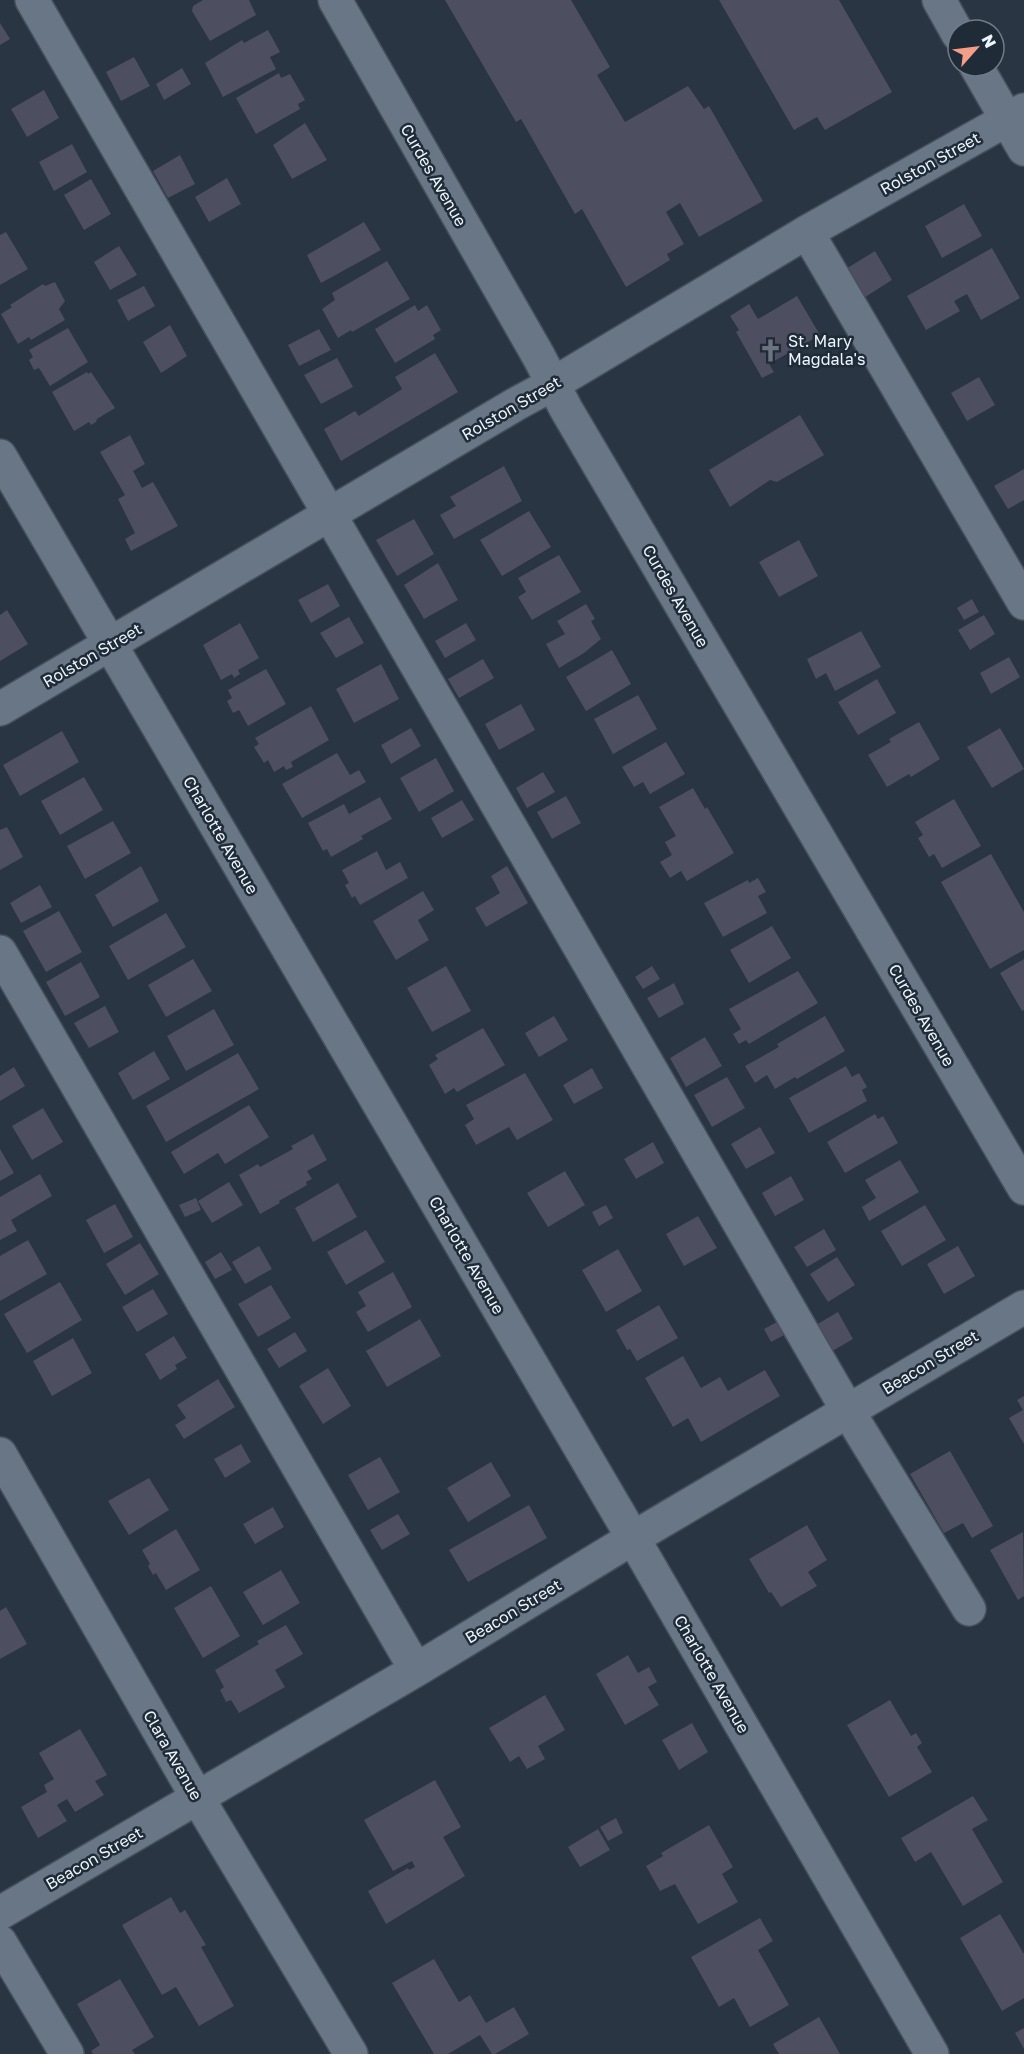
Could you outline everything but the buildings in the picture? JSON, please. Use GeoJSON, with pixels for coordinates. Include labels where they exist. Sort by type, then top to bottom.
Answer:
{"type":"FeatureCollection","features":[{"type":"Feature","properties":{"kind":"street"},"geometry":{"type":"LineString","coordinates":[[32,0],[848,1411],[969,1609]]}},
{"type":"Feature","properties":{"kind":"street","name":"Curdes Avenue"},"geometry":{"type":"LineString","coordinates":[[335,0],[553,384],[1024,1188]]}},
{"type":"Feature","properties":{"kind":"street"},"geometry":{"type":"LineString","coordinates":[[939,0],[949,18]]}},
{"type":"Feature","properties":{"kind":"street"},"geometry":{"type":"LineString","coordinates":[[986,78],[1016,115],[1024,149]]}},
{"type":"Feature","properties":{"kind":"street","name":"Rolston Street"},"geometry":{"type":"LineString","coordinates":[[0,709],[807,232],[1016,115]]}},
{"type":"Feature","properties":{"kind":"street"},"geometry":{"type":"LineString","coordinates":[[807,232],[1024,603]]}},
{"type":"Feature","properties":{"kind":"street","name":"Charlotte Avenue"},"geometry":{"type":"LineString","coordinates":[[0,456],[932,2054]]}},
{"type":"Feature","properties":{"kind":"street"},"geometry":{"type":"LineString","coordinates":[[0,951],[416,1670]]}},
{"type":"Feature","properties":{"kind":"street","name":"Beacon Street"},"geometry":{"type":"LineString","coordinates":[[0,1913],[416,1670],[633,1538],[1024,1307]]}},
{"type":"Feature","properties":{"kind":"street","name":"Clara Avenue"},"geometry":{"type":"LineString","coordinates":[[0,1454],[197,1797],[351,2054]]}},
{"type":"Feature","properties":{"kind":"street"},"geometry":{"type":"LineString","coordinates":[[0,1942],[67,2054]]}},
{"type":"Feature","properties":{"kind":"place","name":"St. Mary Magdala's"},"geometry":{"type":"Point","coordinates":[770,350]}}]}
